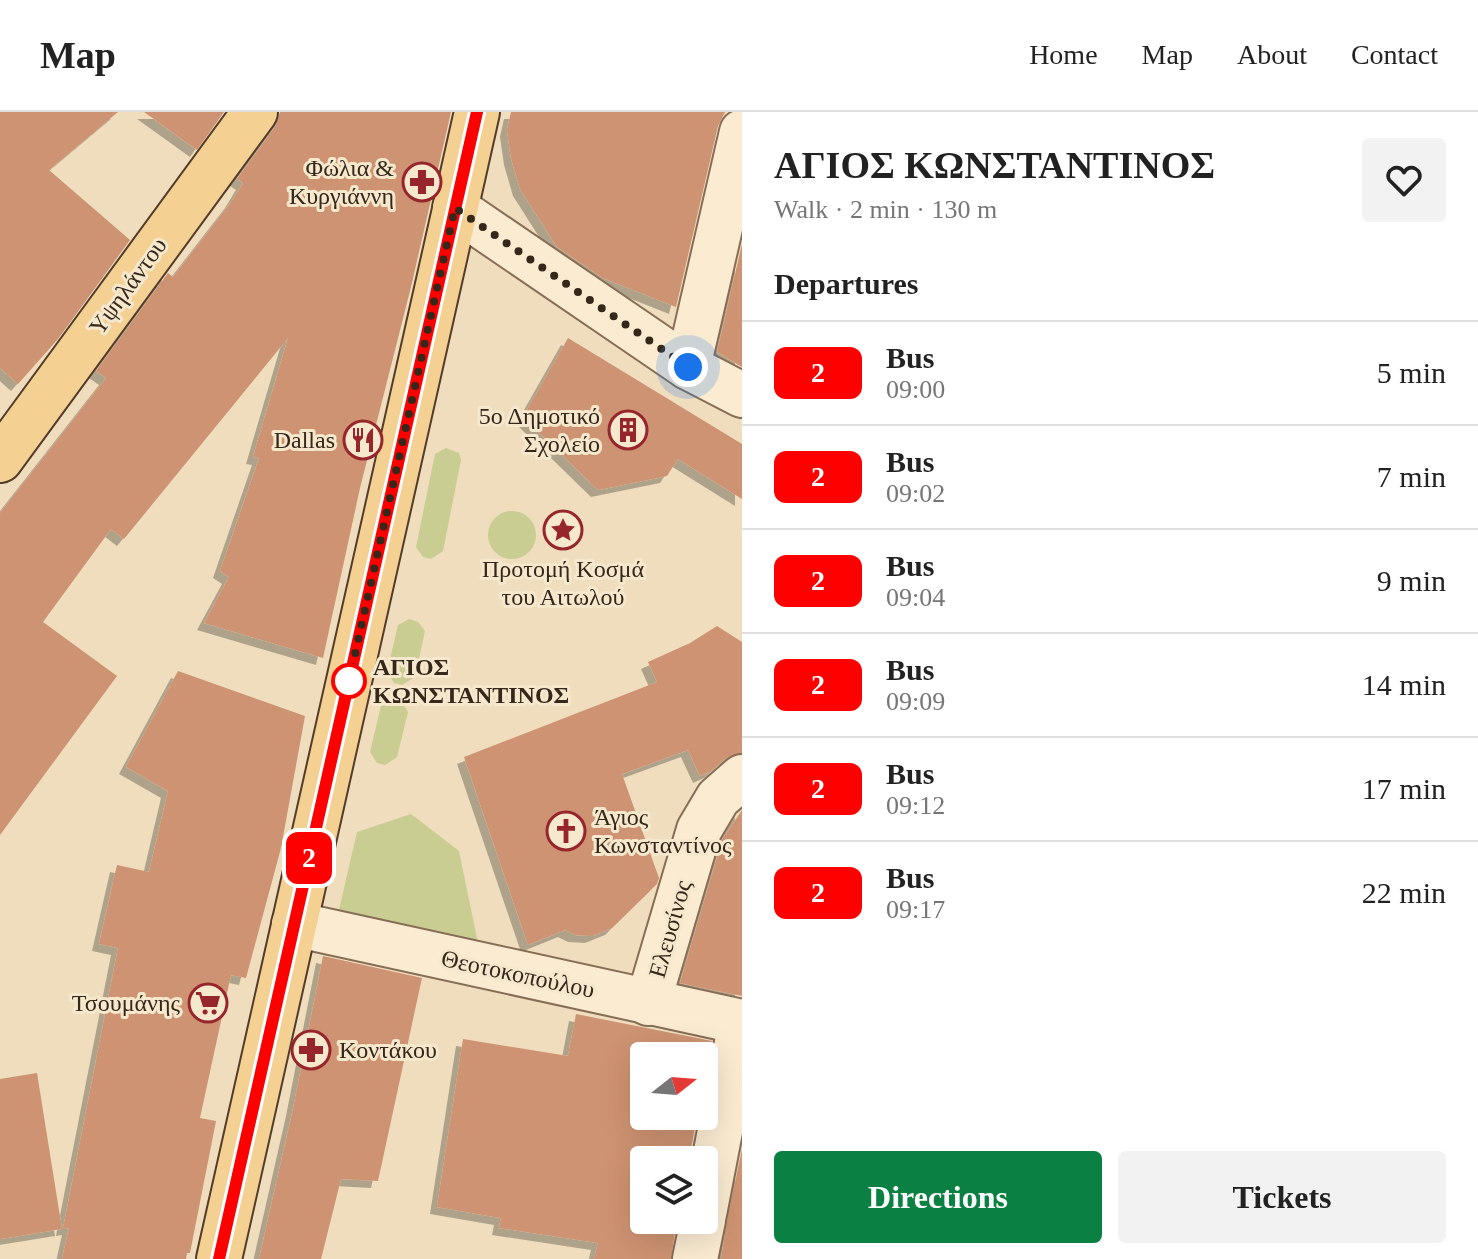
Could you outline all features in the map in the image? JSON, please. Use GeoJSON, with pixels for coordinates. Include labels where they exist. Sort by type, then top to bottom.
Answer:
{"type":"FeatureCollection","features":[{"type":"Feature","properties":{"kind":"main road","name":"Υψηλάντου"},"geometry":{"type":"LineString","coordinates":[[0,460],[255,112]]}},
{"type":"Feature","properties":{"kind":"main road"},"geometry":{"type":"LineString","coordinates":[[219,1259],[477,112]]}},
{"type":"Feature","properties":{"kind":"street"},"geometry":{"type":"LineString","coordinates":[[688,367],[742,132]]}},
{"type":"Feature","properties":{"kind":"street"},"geometry":{"type":"LineString","coordinates":[[455,208],[688,367],[742,395]]}},
{"type":"Feature","properties":{"kind":"street","name":"Ελευσίνος"},"geometry":{"type":"LineString","coordinates":[[648,1003],[699,830],[718,798],[742,777]]}},
{"type":"Feature","properties":{"kind":"street","name":"Θεοτοκοπούλου"},"geometry":{"type":"LineString","coordinates":[[294,924],[742,1022]]}},
{"type":"Feature","properties":{"kind":"street"},"geometry":{"type":"LineString","coordinates":[[718,1146],[742,1022]]}},
{"type":"Feature","properties":{"kind":"street"},"geometry":{"type":"LineString","coordinates":[[695,1259],[700,1234]]}},
{"type":"Feature","properties":{"kind":"green space"},"geometry":{"type":"Polygon","coordinates":[[[446,448],[459,453],[461,460],[443,551],[431,559],[423,557],[416,547],[435,454],[446,448]]]}},
{"type":"Feature","properties":{"kind":"green space"},"geometry":{"type":"Polygon","coordinates":[[[512,511],[529,518],[536,535],[529,552],[512,559],[495,552],[488,535],[495,518],[512,511]]]}},
{"type":"Feature","properties":{"kind":"green space"},"geometry":{"type":"Polygon","coordinates":[[[409,619],[418,622],[425,631],[415,677],[402,685],[394,683],[387,672],[398,625],[409,619]]]}},
{"type":"Feature","properties":{"kind":"green space"},"geometry":{"type":"Polygon","coordinates":[[[392,699],[401,701],[408,712],[397,757],[385,765],[377,763],[370,752],[381,706],[392,699]]]}},
{"type":"Feature","properties":{"kind":"green space"},"geometry":{"type":"Polygon","coordinates":[[[411,814],[459,851],[478,943],[339,910],[357,832],[411,814]]]}},
{"type":"Feature","properties":{"kind":"building"},"geometry":{"type":"Polygon","coordinates":[[[0,112],[118,112],[49,170],[130,240],[58,339],[18,384],[0,368],[0,112]]]}},
{"type":"Feature","properties":{"kind":"building"},"geometry":{"type":"Polygon","coordinates":[[[144,112],[224,112],[197,150],[144,112]]]}},
{"type":"Feature","properties":{"kind":"building"},"geometry":{"type":"Polygon","coordinates":[[[280,112],[451,112],[360,488],[323,658],[204,623],[229,577],[220,571],[259,458],[253,457],[288,338],[124,539],[111,529],[43,622],[117,676],[0,835],[0,513],[106,378],[96,371],[168,273],[173,277],[232,201],[243,183],[237,179],[275,127],[280,112]]]}},
{"type":"Feature","properties":{"kind":"building"},"geometry":{"type":"Polygon","coordinates":[[[511,112],[725,112],[718,126],[676,307],[603,278],[557,247],[520,189],[507,130],[511,112]]]}},
{"type":"Feature","properties":{"kind":"building"},"geometry":{"type":"Polygon","coordinates":[[[742,244],[742,367],[717,352],[742,244]]]}},
{"type":"Feature","properties":{"kind":"building","name":"5ο Δημοτικό Σχολείο"},"geometry":{"type":"Polygon","coordinates":[[[568,338],[742,444],[742,499],[678,459],[667,476],[598,490],[523,417],[568,338]]]}},
{"type":"Feature","properties":{"kind":"building","name":"Άγιος Κωνσταντίνος"},"geometry":{"type":"Polygon","coordinates":[[[717,626],[742,642],[742,753],[726,758],[700,776],[688,750],[622,774],[659,878],[657,884],[612,928],[592,936],[575,935],[565,930],[528,945],[464,757],[657,682],[648,662],[690,643],[717,626]]]}},
{"type":"Feature","properties":{"kind":"building"},"geometry":{"type":"Polygon","coordinates":[[[178,671],[305,716],[281,848],[246,978],[231,975],[200,1118],[216,1121],[190,1253],[187,1253],[186,1259],[62,1259],[69,1228],[63,1229],[118,948],[99,944],[117,865],[149,872],[168,791],[126,767],[178,671]]]}},
{"type":"Feature","properties":{"kind":"building"},"geometry":{"type":"Polygon","coordinates":[[[742,810],[742,996],[680,983],[722,840],[742,810]]]}},
{"type":"Feature","properties":{"kind":"building"},"geometry":{"type":"Polygon","coordinates":[[[323,956],[422,978],[378,1181],[341,1179],[321,1259],[259,1259],[293,1109],[323,956]]]}},
{"type":"Feature","properties":{"kind":"building"},"geometry":{"type":"Polygon","coordinates":[[[576,1014],[712,1041],[630,1042],[630,1130],[694,1130],[692,1146],[630,1146],[630,1234],[675,1234],[671,1259],[594,1259],[598,1243],[499,1228],[501,1218],[437,1207],[463,1039],[568,1056],[576,1014]]]}},
{"type":"Feature","properties":{"kind":"building"},"geometry":{"type":"Polygon","coordinates":[[[37,1073],[62,1229],[0,1239],[0,1079],[37,1073]]]}},
{"type":"Feature","properties":{"kind":"building"},"geometry":{"type":"Polygon","coordinates":[[[742,1149],[742,1259],[721,1259],[727,1221],[742,1149]]]}},
{"type":"Feature","properties":{"kind":"bus line","name":"2"},"geometry":{"type":"LineString","coordinates":[[219,1259],[477,112]]}},
{"type":"Feature","properties":{"kind":"place","name":"Φώλια & Κυργιάννη"},"geometry":{"type":"Point","coordinates":[422,182]}},
{"type":"Feature","properties":{"kind":"place","name":"5ο Δημοτικό Σχολείο"},"geometry":{"type":"Point","coordinates":[628,430]}},
{"type":"Feature","properties":{"kind":"place","name":"Dallas"},"geometry":{"type":"Point","coordinates":[363,440]}},
{"type":"Feature","properties":{"kind":"place","name":"Προτομή Κοσμά του Αιτωλού"},"geometry":{"type":"Point","coordinates":[563,530]}},
{"type":"Feature","properties":{"kind":"place","name":"ΑΓΙΟΣ ΚΩΝΣΤΑΝΤΙΝΟΣ"},"geometry":{"type":"Point","coordinates":[349,681]}},
{"type":"Feature","properties":{"kind":"place","name":"Άγιος Κωνσταντίνος"},"geometry":{"type":"Point","coordinates":[566,831]}},
{"type":"Feature","properties":{"kind":"place","name":"Τσουμάνης"},"geometry":{"type":"Point","coordinates":[208,1003]}},
{"type":"Feature","properties":{"kind":"place","name":"Κοντάκου"},"geometry":{"type":"Point","coordinates":[311,1050]}},
{"type":"Feature","properties":{"kind":"route"},"geometry":{"type":"LineString","coordinates":[[349,681],[455,208],[688,367]]}}]}
